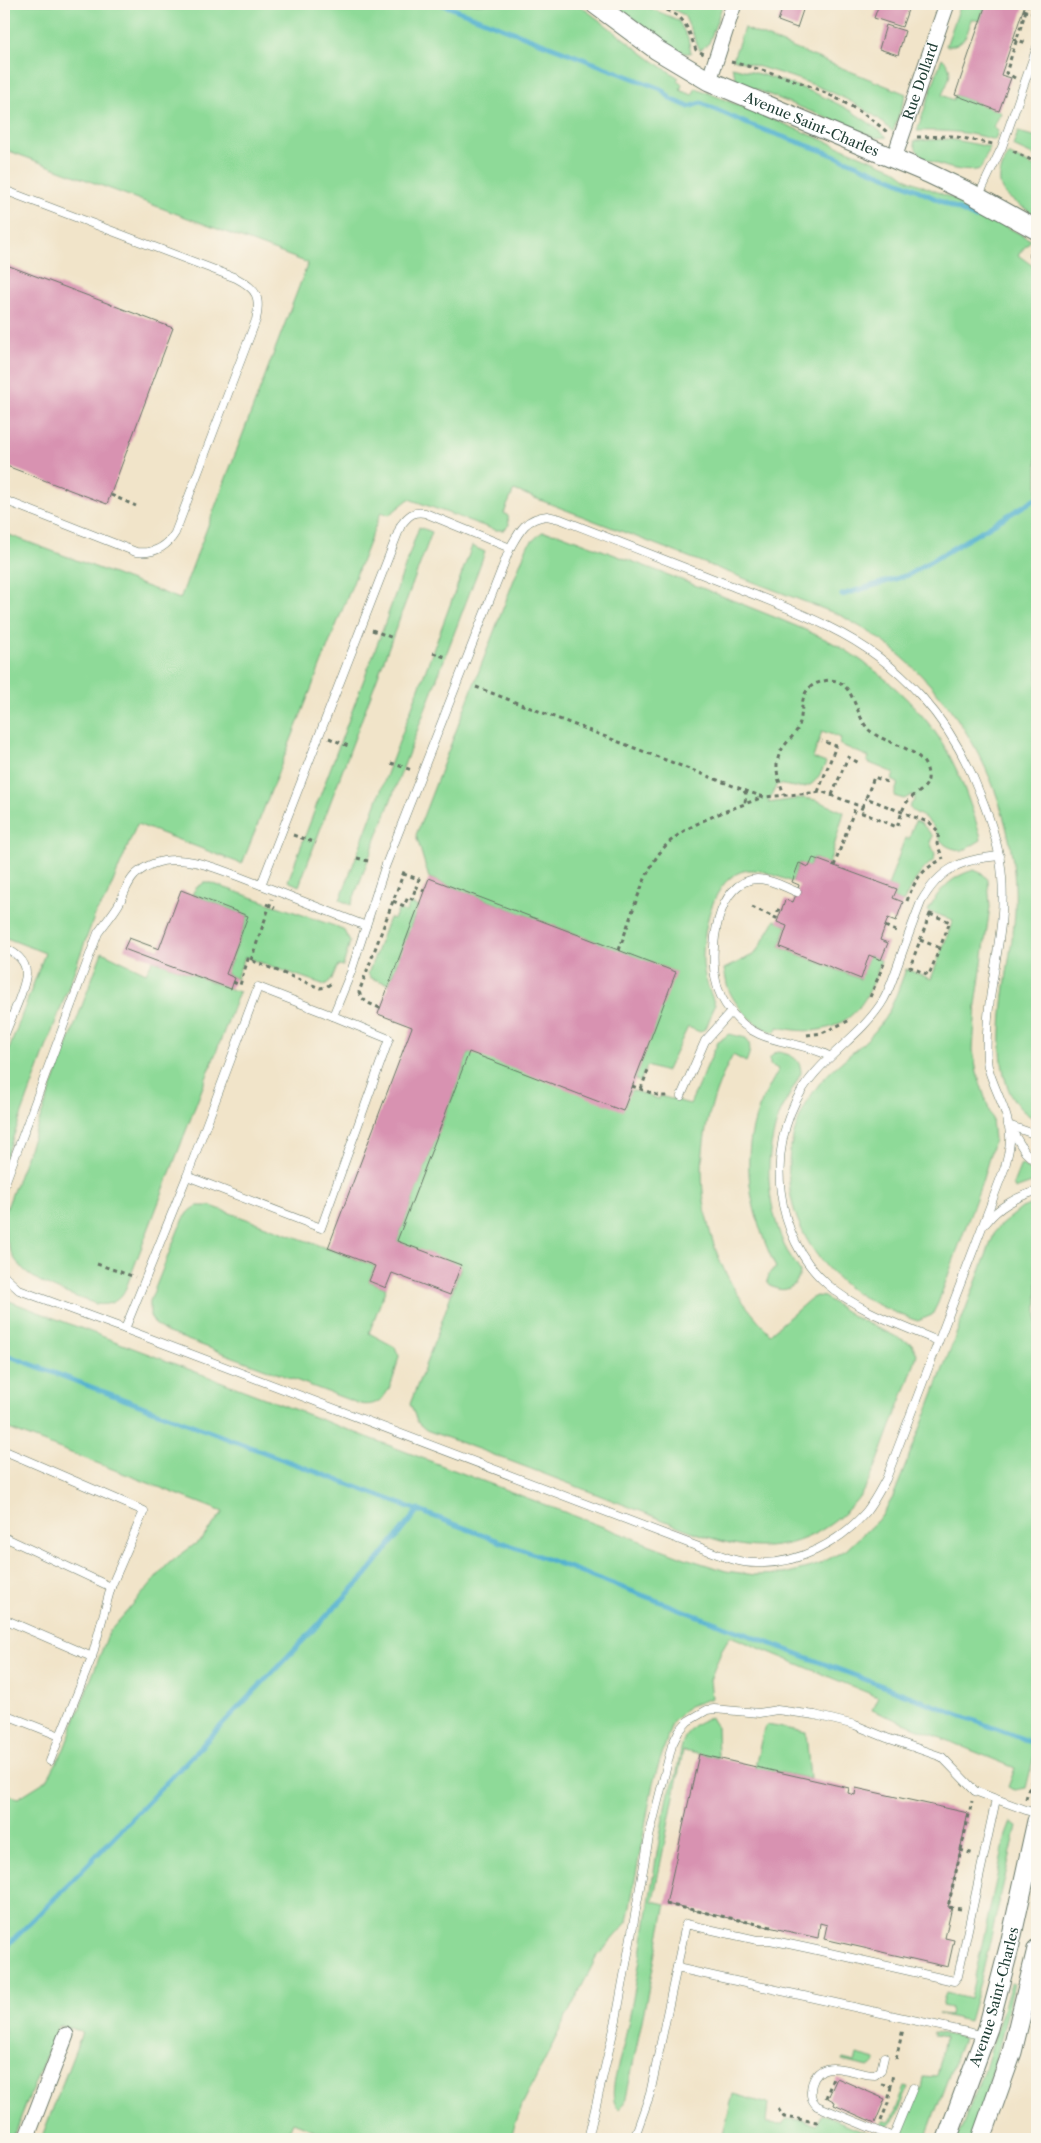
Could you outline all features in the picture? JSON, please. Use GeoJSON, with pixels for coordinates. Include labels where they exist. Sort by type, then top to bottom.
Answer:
{"type":"FeatureCollection","features":[{"type":"Feature","properties":{"kind":"street","name":"Avenue Saint-Charles"},"geometry":{"type":"LineString","coordinates":[[596,4],[657,50],[709,81],[894,158],[978,197],[1036,236]]}},
{"type":"Feature","properties":{"kind":"street"},"geometry":{"type":"LineString","coordinates":[[709,81],[734,4]]}},
{"type":"Feature","properties":{"kind":"street","name":"Rue Dollard"},"geometry":{"type":"LineString","coordinates":[[894,158],[947,4]]}},
{"type":"Feature","properties":{"kind":"street","name":"Avenue Saint-Charles"},"geometry":{"type":"LineString","coordinates":[[947,2139],[985,2036],[1008,1952],[1037,1821]]}},
{"type":"Feature","properties":{"kind":"street","name":"Avenue Saint-Charles"},"geometry":{"type":"LineString","coordinates":[[981,2139],[1012,2052],[1037,1949]]}},
{"type":"Feature","properties":{"kind":"street"},"geometry":{"type":"LineString","coordinates":[[26,2139],[66,2035]]}},
{"type":"Feature","properties":{"kind":"lane"},"geometry":{"type":"LineString","coordinates":[[978,197],[1002,147],[1037,47]]}},
{"type":"Feature","properties":{"kind":"lane"},"geometry":{"type":"LineString","coordinates":[[4,190],[236,278],[248,285],[256,294],[259,306],[256,320],[175,533],[164,547],[145,553],[136,552],[4,500]]}},
{"type":"Feature","properties":{"kind":"lane"},"geometry":{"type":"LineString","coordinates":[[262,885],[405,521],[415,512],[425,513],[510,548]]}},
{"type":"Feature","properties":{"kind":"lane"},"geometry":{"type":"LineString","coordinates":[[4,1276],[19,1290],[704,1549],[754,1564],[794,1559],[814,1551],[834,1539],[866,1512],[886,1479],[1007,1158],[1010,1136],[991,1077],[987,1048],[988,1015],[999,950],[1003,911],[1000,856],[991,821],[966,759],[949,730],[931,706],[909,683],[856,641],[801,614],[560,519],[536,516],[525,523],[510,548],[385,867],[351,972],[333,1016]]}},
{"type":"Feature","properties":{"kind":"lane"},"geometry":{"type":"LineString","coordinates":[[938,1341],[878,1315],[827,1285],[804,1256],[786,1217],[779,1184],[780,1160],[784,1138],[801,1092],[815,1071],[857,1032],[883,1003],[921,902],[933,884],[949,869],[965,861],[1000,856]]}},
{"type":"Feature","properties":{"kind":"lane"},"geometry":{"type":"LineString","coordinates":[[4,1186],[98,933],[120,901],[126,887],[146,867],[171,860],[187,861],[262,885],[366,926]]}},
{"type":"Feature","properties":{"kind":"lane"},"geometry":{"type":"LineString","coordinates":[[797,892],[767,880],[756,879],[737,886],[731,891],[726,900],[718,926],[714,964],[716,982],[731,1012],[751,1031],[766,1038],[817,1050],[829,1056]]}},
{"type":"Feature","properties":{"kind":"lane"},"geometry":{"type":"LineString","coordinates":[[4,948],[18,956],[24,964],[26,973],[4,1037]]}},
{"type":"Feature","properties":{"kind":"lane"},"geometry":{"type":"LineString","coordinates":[[125,1329],[258,987],[390,1039],[321,1228],[186,1176]]}},
{"type":"Feature","properties":{"kind":"lane"},"geometry":{"type":"LineString","coordinates":[[681,1096],[705,1041],[731,1012]]}},
{"type":"Feature","properties":{"kind":"lane"},"geometry":{"type":"LineString","coordinates":[[1008,1125],[1037,1135]]}},
{"type":"Feature","properties":{"kind":"lane"},"geometry":{"type":"LineString","coordinates":[[1008,1125],[1025,1152],[1037,1163]]}},
{"type":"Feature","properties":{"kind":"lane"},"geometry":{"type":"LineString","coordinates":[[980,1230],[998,1210],[1011,1201],[1037,1191]]}},
{"type":"Feature","properties":{"kind":"lane"},"geometry":{"type":"LineString","coordinates":[[4,1452],[144,1511],[111,1587],[92,1657],[50,1761]]}},
{"type":"Feature","properties":{"kind":"lane"},"geometry":{"type":"LineString","coordinates":[[4,1537],[111,1587]]}},
{"type":"Feature","properties":{"kind":"lane"},"geometry":{"type":"LineString","coordinates":[[4,1618],[92,1657]]}},
{"type":"Feature","properties":{"kind":"lane"},"geometry":{"type":"LineString","coordinates":[[588,2139],[616,2020],[649,1837],[672,1745],[688,1721],[698,1714],[714,1709],[759,1714],[777,1710],[814,1715],[850,1724],[942,1756],[975,1791],[1037,1814]]}},
{"type":"Feature","properties":{"kind":"lane"},"geometry":{"type":"LineString","coordinates":[[4,1714],[60,1736]]}},
{"type":"Feature","properties":{"kind":"lane"},"geometry":{"type":"LineString","coordinates":[[634,2139],[650,2094],[686,1924],[757,1940],[770,1940],[812,1948],[954,1981],[959,1970],[996,1799]]}},
{"type":"Feature","properties":{"kind":"lane"},"geometry":{"type":"LineString","coordinates":[[677,1968],[985,2036]]}},
{"type":"Feature","properties":{"kind":"lane"},"geometry":{"type":"LineString","coordinates":[[884,2057],[881,2070],[875,2075],[834,2067],[821,2070],[814,2080],[810,2093],[814,2103],[817,2106],[895,2138],[913,2088]]}},
{"type":"Feature","properties":{"kind":"path"},"geometry":{"type":"LineString","coordinates":[[652,4],[675,14],[685,22],[698,52]]}},
{"type":"Feature","properties":{"kind":"path"},"geometry":{"type":"LineString","coordinates":[[1012,85],[1015,77],[1004,72],[1028,4]]}},
{"type":"Feature","properties":{"kind":"path"},"geometry":{"type":"LineString","coordinates":[[1025,10],[1037,15]]}},
{"type":"Feature","properties":{"kind":"path","name":"Avenue Saint-Charles"},"geometry":{"type":"LineString","coordinates":[[732,63],[767,72],[827,94],[866,115],[890,134]]}},
{"type":"Feature","properties":{"kind":"path"},"geometry":{"type":"LineString","coordinates":[[916,137],[952,136],[992,143]]}},
{"type":"Feature","properties":{"kind":"path"},"geometry":{"type":"LineString","coordinates":[[1009,150],[1037,162]]}},
{"type":"Feature","properties":{"kind":"path"},"geometry":{"type":"LineString","coordinates":[[1036,236],[1030,249],[1030,256],[1037,263]]}},
{"type":"Feature","properties":{"kind":"path"},"geometry":{"type":"LineString","coordinates":[[111,495],[136,506]]}},
{"type":"Feature","properties":{"kind":"path"},"geometry":{"type":"LineString","coordinates":[[381,634],[393,638]]}},
{"type":"Feature","properties":{"kind":"path"},"geometry":{"type":"LineString","coordinates":[[433,653],[445,657]]}},
{"type":"Feature","properties":{"kind":"path"},"geometry":{"type":"LineString","coordinates":[[784,795],[778,780],[777,759],[801,722],[800,707],[808,691],[814,685],[824,681],[834,680],[842,684],[849,691],[867,728],[878,738],[906,748],[924,765],[928,772],[928,782],[922,791],[906,803],[897,827],[860,812],[874,777],[887,782]]}},
{"type":"Feature","properties":{"kind":"path"},"geometry":{"type":"LineString","coordinates":[[476,686],[743,790],[764,796],[818,792],[832,795],[862,807]]}},
{"type":"Feature","properties":{"kind":"path"},"geometry":{"type":"LineString","coordinates":[[818,792],[836,746],[822,741]]}},
{"type":"Feature","properties":{"kind":"path"},"geometry":{"type":"LineString","coordinates":[[340,743],[351,747]]}},
{"type":"Feature","properties":{"kind":"path"},"geometry":{"type":"LineString","coordinates":[[832,795],[848,758],[859,762]]}},
{"type":"Feature","properties":{"kind":"path"},"geometry":{"type":"LineString","coordinates":[[391,763],[403,767]]}},
{"type":"Feature","properties":{"kind":"path"},"geometry":{"type":"LineString","coordinates":[[743,790],[746,794],[745,804]]}},
{"type":"Feature","properties":{"kind":"path"},"geometry":{"type":"LineString","coordinates":[[619,950],[647,876],[661,851],[680,834],[764,796]]}},
{"type":"Feature","properties":{"kind":"path"},"geometry":{"type":"LineString","coordinates":[[866,798],[930,823],[939,832],[937,844],[943,859]]}},
{"type":"Feature","properties":{"kind":"path"},"geometry":{"type":"LineString","coordinates":[[834,866],[856,804]]}},
{"type":"Feature","properties":{"kind":"path"},"geometry":{"type":"LineString","coordinates":[[304,838],[316,843]]}},
{"type":"Feature","properties":{"kind":"path"},"geometry":{"type":"LineString","coordinates":[[906,903],[914,882],[920,873],[930,865],[951,856]]}},
{"type":"Feature","properties":{"kind":"path"},"geometry":{"type":"LineString","coordinates":[[357,858],[368,861]]}},
{"type":"Feature","properties":{"kind":"path"},"geometry":{"type":"LineString","coordinates":[[380,1008],[368,1003],[359,992],[405,869]]}},
{"type":"Feature","properties":{"kind":"path"},"geometry":{"type":"LineString","coordinates":[[393,901],[404,906],[408,897],[412,899],[419,879],[403,874]]}},
{"type":"Feature","properties":{"kind":"path"},"geometry":{"type":"LineString","coordinates":[[416,888],[424,891]]}},
{"type":"Feature","properties":{"kind":"path"},"geometry":{"type":"LineString","coordinates":[[251,960],[268,905],[275,908]]}},
{"type":"Feature","properties":{"kind":"path"},"geometry":{"type":"LineString","coordinates":[[752,907],[776,918],[779,908],[782,910]]}},
{"type":"Feature","properties":{"kind":"path"},"geometry":{"type":"LineString","coordinates":[[930,914],[950,922],[940,948],[929,975],[910,967],[930,914]]}},
{"type":"Feature","properties":{"kind":"path"},"geometry":{"type":"LineString","coordinates":[[893,939],[900,922]]}},
{"type":"Feature","properties":{"kind":"path"},"geometry":{"type":"LineString","coordinates":[[885,926],[896,931]]}},
{"type":"Feature","properties":{"kind":"path"},"geometry":{"type":"LineString","coordinates":[[920,940],[940,948]]}},
{"type":"Feature","properties":{"kind":"path"},"geometry":{"type":"LineString","coordinates":[[866,1004],[887,955]]}},
{"type":"Feature","properties":{"kind":"path"},"geometry":{"type":"LineString","coordinates":[[233,982],[240,985],[248,959],[320,988],[333,983],[336,978]]}},
{"type":"Feature","properties":{"kind":"path"},"geometry":{"type":"LineString","coordinates":[[805,1036],[836,1028],[856,1015]]}},
{"type":"Feature","properties":{"kind":"path"},"geometry":{"type":"LineString","coordinates":[[641,1089],[649,1067]]}},
{"type":"Feature","properties":{"kind":"path"},"geometry":{"type":"LineString","coordinates":[[632,1086],[660,1096]]}},
{"type":"Feature","properties":{"kind":"path"},"geometry":{"type":"LineString","coordinates":[[97,1264],[130,1275]]}},
{"type":"Feature","properties":{"kind":"path"},"geometry":{"type":"LineString","coordinates":[[1030,1781],[1037,1783]]}},
{"type":"Feature","properties":{"kind":"path"},"geometry":{"type":"LineString","coordinates":[[948,1907],[968,1813]]}},
{"type":"Feature","properties":{"kind":"path"},"geometry":{"type":"LineString","coordinates":[[879,2125],[888,2103],[891,2086]]}},
{"type":"Feature","properties":{"kind":"path"},"geometry":{"type":"LineString","coordinates":[[778,2109],[784,2117],[817,2122],[819,2117]]}},
{"type":"Feature","properties":{"kind":"green space"},"geometry":{"type":"Polygon","coordinates":[[[4,4],[578,4],[653,61],[679,78],[677,80],[682,85],[680,90],[692,95],[696,88],[894,169],[909,180],[961,202],[1031,240],[1018,255],[1037,269],[1037,1120],[1018,1105],[1006,1083],[1001,1056],[1004,993],[1015,911],[1014,875],[1009,839],[991,782],[979,755],[948,706],[929,683],[884,642],[842,616],[514,490],[504,513],[508,516],[509,525],[504,530],[495,530],[409,499],[389,515],[381,512],[242,864],[137,824],[106,899],[96,912],[4,1162],[4,1063],[45,953],[4,937],[4,533],[180,599],[308,263],[4,149],[4,4]]]}},
{"type":"Feature","properties":{"kind":"green space"},"geometry":{"type":"Polygon","coordinates":[[[614,4],[640,4],[678,20],[688,38],[691,53],[677,50],[614,4]]]}},
{"type":"Feature","properties":{"kind":"green space"},"geometry":{"type":"Polygon","coordinates":[[[662,4],[723,4],[709,43],[700,50],[684,15],[662,4]]]}},
{"type":"Feature","properties":{"kind":"green space"},"geometry":{"type":"Polygon","coordinates":[[[961,4],[986,4],[980,21],[971,19],[964,38],[957,44],[946,46],[961,4]]]}},
{"type":"Feature","properties":{"kind":"green space"},"geometry":{"type":"Polygon","coordinates":[[[744,28],[906,94],[893,132],[879,119],[862,108],[827,90],[790,76],[733,59],[744,28]]]}},
{"type":"Feature","properties":{"kind":"green space"},"geometry":{"type":"Polygon","coordinates":[[[942,58],[950,71],[942,95],[953,100],[955,95],[999,111],[1001,113],[993,127],[998,131],[995,140],[957,132],[917,131],[942,58]]]}},
{"type":"Feature","properties":{"kind":"green space"},"geometry":{"type":"Polygon","coordinates":[[[732,67],[774,78],[834,102],[853,112],[887,137],[877,138],[745,85],[736,79],[732,67]]]}},
{"type":"Feature","properties":{"kind":"green space"},"geometry":{"type":"Polygon","coordinates":[[[1018,132],[1037,137],[1037,157],[1013,146],[1018,132]]]}},
{"type":"Feature","properties":{"kind":"green space"},"geometry":{"type":"Polygon","coordinates":[[[949,139],[990,147],[981,168],[968,171],[959,170],[933,162],[919,153],[914,141],[949,139]]]}},
{"type":"Feature","properties":{"kind":"green space"},"geometry":{"type":"Polygon","coordinates":[[[1008,154],[1037,168],[1037,216],[1009,198],[1000,185],[1002,167],[1008,154]]]}},
{"type":"Feature","properties":{"kind":"green space"},"geometry":{"type":"Polygon","coordinates":[[[419,527],[432,532],[299,886],[288,881],[419,527]]]}},
{"type":"Feature","properties":{"kind":"green space"},"geometry":{"type":"Polygon","coordinates":[[[542,532],[560,534],[693,584],[825,639],[866,664],[891,684],[914,707],[944,745],[970,803],[980,834],[981,840],[961,852],[946,845],[942,842],[931,824],[909,807],[915,799],[912,795],[904,799],[894,796],[898,783],[892,780],[894,773],[867,762],[869,757],[839,744],[841,738],[822,731],[813,758],[826,763],[817,779],[812,784],[802,787],[777,784],[768,803],[803,798],[816,800],[844,812],[829,864],[813,858],[809,867],[799,863],[792,882],[765,872],[748,870],[735,874],[725,883],[717,894],[711,908],[704,937],[703,964],[715,1005],[706,1028],[700,1032],[688,1027],[666,1072],[647,1066],[640,1082],[635,1079],[675,972],[429,878],[416,835],[520,564],[528,545],[542,532]]]}},
{"type":"Feature","properties":{"kind":"green space"},"geometry":{"type":"Polygon","coordinates":[[[472,546],[485,552],[351,905],[340,900],[472,546]]]}},
{"type":"Feature","properties":{"kind":"green space"},"geometry":{"type":"Polygon","coordinates":[[[915,821],[921,823],[933,836],[930,842],[935,854],[934,860],[920,874],[903,902],[893,898],[896,889],[888,886],[905,838],[909,839],[915,821]]]}},
{"type":"Feature","properties":{"kind":"green space"},"geometry":{"type":"Polygon","coordinates":[[[974,870],[983,874],[988,880],[990,907],[976,1005],[973,1050],[977,1073],[992,1119],[994,1140],[982,1182],[938,1303],[932,1315],[918,1321],[900,1315],[869,1300],[844,1284],[824,1264],[808,1242],[797,1218],[790,1194],[789,1168],[792,1142],[800,1116],[814,1091],[828,1074],[876,1030],[894,1001],[906,969],[931,979],[953,920],[928,911],[946,885],[959,876],[974,870]]]}},
{"type":"Feature","properties":{"kind":"green space"},"geometry":{"type":"Polygon","coordinates":[[[204,883],[211,883],[343,929],[350,942],[343,966],[338,965],[332,979],[325,985],[245,957],[237,979],[226,974],[248,916],[192,894],[196,888],[204,883]]]}},
{"type":"Feature","properties":{"kind":"green space"},"geometry":{"type":"Polygon","coordinates":[[[410,903],[418,907],[389,984],[371,978],[368,974],[389,918],[394,919],[398,910],[406,912],[410,903]]]}},
{"type":"Feature","properties":{"kind":"green space"},"geometry":{"type":"Polygon","coordinates":[[[775,920],[787,926],[780,947],[860,979],[869,955],[881,960],[867,996],[846,1019],[833,1026],[817,1030],[778,1027],[775,1032],[767,1030],[753,1021],[734,1000],[727,985],[724,969],[755,954],[775,920]]]}},
{"type":"Feature","properties":{"kind":"green space"},"geometry":{"type":"Polygon","coordinates":[[[102,952],[146,973],[153,960],[239,992],[124,1293],[114,1302],[96,1304],[46,1284],[31,1276],[19,1265],[11,1251],[6,1234],[5,1213],[102,952]]]}},
{"type":"Feature","properties":{"kind":"green space"},"geometry":{"type":"Polygon","coordinates":[[[729,1034],[746,1038],[750,1047],[749,1053],[746,1062],[733,1055],[720,1083],[710,1112],[704,1142],[702,1172],[704,1203],[710,1233],[721,1262],[735,1290],[770,1334],[810,1299],[816,1296],[824,1297],[856,1318],[912,1344],[917,1354],[877,1464],[865,1488],[846,1512],[821,1531],[792,1543],[776,1546],[745,1546],[713,1539],[426,1430],[418,1423],[410,1404],[461,1266],[397,1241],[469,1052],[631,1090],[659,1099],[660,1096],[690,1104],[718,1042],[729,1034]]]}},
{"type":"Feature","properties":{"kind":"green space"},"geometry":{"type":"Polygon","coordinates":[[[779,1052],[795,1058],[801,1068],[801,1073],[781,1111],[775,1128],[769,1161],[770,1195],[773,1211],[786,1248],[800,1271],[796,1282],[787,1289],[782,1290],[772,1286],[767,1281],[770,1272],[776,1268],[760,1229],[751,1190],[749,1169],[749,1149],[759,1108],[779,1069],[770,1065],[770,1058],[774,1053],[779,1052]]]}},
{"type":"Feature","properties":{"kind":"green space"},"geometry":{"type":"Polygon","coordinates":[[[1021,1164],[1037,1175],[1037,1181],[1015,1189],[1013,1184],[1021,1164]]]}},
{"type":"Feature","properties":{"kind":"green space"},"geometry":{"type":"Polygon","coordinates":[[[1037,1202],[1037,1744],[1026,1788],[1015,1790],[1008,1787],[1015,1768],[872,1710],[878,1697],[730,1636],[721,1651],[710,1680],[712,1698],[689,1706],[672,1723],[653,1783],[627,1922],[596,1958],[522,2105],[510,2139],[337,2139],[293,2122],[286,2139],[41,2139],[82,2033],[61,2025],[58,2026],[12,2139],[4,2139],[4,1793],[18,1798],[47,1780],[64,1749],[109,1632],[168,1564],[202,1539],[223,1512],[4,1427],[4,1299],[685,1558],[726,1571],[755,1575],[784,1574],[815,1566],[846,1550],[881,1517],[893,1497],[996,1229],[1022,1208],[1037,1202]]]}},
{"type":"Feature","properties":{"kind":"green space"},"geometry":{"type":"Polygon","coordinates":[[[197,1206],[211,1206],[375,1266],[369,1281],[386,1288],[369,1333],[395,1347],[399,1356],[392,1382],[383,1397],[370,1405],[360,1404],[166,1332],[156,1325],[150,1316],[150,1301],[179,1228],[187,1213],[197,1206]]]}},
{"type":"Feature","properties":{"kind":"green space"},"geometry":{"type":"Polygon","coordinates":[[[711,1718],[717,1727],[718,1758],[683,1751],[653,1901],[666,1904],[625,2103],[619,2109],[613,2097],[615,2078],[636,1982],[667,1797],[676,1776],[681,1748],[687,1733],[701,1721],[711,1718]]]}},
{"type":"Feature","properties":{"kind":"green space"},"geometry":{"type":"Polygon","coordinates":[[[767,1725],[806,1732],[810,1779],[755,1767],[764,1728],[767,1725]]]}},
{"type":"Feature","properties":{"kind":"green space"},"geometry":{"type":"Polygon","coordinates":[[[1011,1822],[1017,1826],[982,1975],[969,2021],[938,2014],[950,2015],[951,2008],[942,2006],[946,1993],[970,1999],[1006,1835],[1011,1822]]]}},
{"type":"Feature","properties":{"kind":"green space"},"geometry":{"type":"Polygon","coordinates":[[[1011,1983],[1014,1984],[1000,2043],[990,2082],[977,2120],[970,2139],[957,2139],[985,2069],[1011,1983]]]}},
{"type":"Feature","properties":{"kind":"green space"},"geometry":{"type":"Polygon","coordinates":[[[933,2032],[963,2038],[925,2139],[909,2139],[901,2136],[901,2130],[907,2120],[907,2115],[918,2089],[921,2089],[923,2076],[937,2077],[945,2038],[935,2036],[933,2032]]]}},
{"type":"Feature","properties":{"kind":"green space"},"geometry":{"type":"Polygon","coordinates":[[[857,2055],[876,2060],[876,2062],[869,2067],[842,2061],[843,2059],[855,2062],[857,2055]]]}},
{"type":"Feature","properties":{"kind":"green space"},"geometry":{"type":"Polygon","coordinates":[[[905,2086],[909,2087],[894,2121],[888,2126],[880,2125],[883,2120],[888,2122],[892,2120],[905,2086]]]}},
{"type":"Feature","properties":{"kind":"green space"},"geometry":{"type":"Polygon","coordinates":[[[733,2094],[768,2104],[766,2123],[784,2124],[786,2119],[803,2120],[817,2124],[821,2114],[883,2139],[722,2139],[733,2094]]]}},
{"type":"Feature","properties":{"kind":"building"},"geometry":{"type":"Polygon","coordinates":[[[784,4],[805,4],[797,28],[778,21],[784,4]]]}},
{"type":"Feature","properties":{"kind":"building"},"geometry":{"type":"Polygon","coordinates":[[[879,4],[910,4],[902,27],[874,18],[879,4]]]}},
{"type":"Feature","properties":{"kind":"building"},"geometry":{"type":"Polygon","coordinates":[[[986,4],[1025,4],[1001,75],[1011,78],[999,111],[955,95],[986,4]]]}},
{"type":"Feature","properties":{"kind":"building"},"geometry":{"type":"Polygon","coordinates":[[[886,25],[905,31],[898,55],[879,49],[886,25]]]}},
{"type":"Feature","properties":{"kind":"building"},"geometry":{"type":"Polygon","coordinates":[[[4,264],[173,328],[107,504],[4,465],[4,264]]]}},
{"type":"Feature","properties":{"kind":"building"},"geometry":{"type":"Polygon","coordinates":[[[813,858],[897,889],[893,898],[903,902],[896,921],[888,918],[880,940],[888,943],[881,960],[869,955],[861,979],[780,947],[787,926],[777,922],[785,900],[793,902],[797,892],[799,885],[792,882],[799,863],[809,867],[813,858]]]}},
{"type":"Feature","properties":{"kind":"building"},"geometry":{"type":"Polygon","coordinates":[[[429,878],[676,972],[623,1111],[469,1052],[397,1241],[461,1265],[450,1295],[392,1273],[386,1288],[369,1281],[375,1266],[328,1248],[412,1027],[378,1014],[429,878]]]}},
{"type":"Feature","properties":{"kind":"building"},"geometry":{"type":"Polygon","coordinates":[[[181,890],[248,916],[226,974],[235,978],[231,989],[124,949],[129,938],[159,949],[181,890]]]}},
{"type":"Feature","properties":{"kind":"building"},"geometry":{"type":"Polygon","coordinates":[[[699,1754],[849,1788],[848,1793],[855,1795],[856,1788],[968,1813],[948,1907],[952,1907],[945,1938],[954,1940],[948,1967],[824,1939],[827,1925],[820,1923],[818,1938],[666,1904],[699,1754]]]}},
{"type":"Feature","properties":{"kind":"building"},"geometry":{"type":"Polygon","coordinates":[[[837,2078],[885,2099],[875,2123],[834,2105],[835,2102],[828,2098],[837,2078]]]}},
{"type":"Feature","properties":{"kind":"waterway"},"geometry":{"type":"LineString","coordinates":[[441,4],[661,89],[671,99],[689,107],[701,103],[750,125],[823,151],[907,185],[976,218]]}},
{"type":"Feature","properties":{"kind":"waterway"},"geometry":{"type":"LineString","coordinates":[[842,595],[908,575],[1037,498]]}},
{"type":"Feature","properties":{"kind":"waterway"},"geometry":{"type":"LineString","coordinates":[[4,1354],[1031,1742]]}},
{"type":"Feature","properties":{"kind":"waterway"},"geometry":{"type":"LineString","coordinates":[[4,1949],[366,1575],[418,1510]]}}]}
